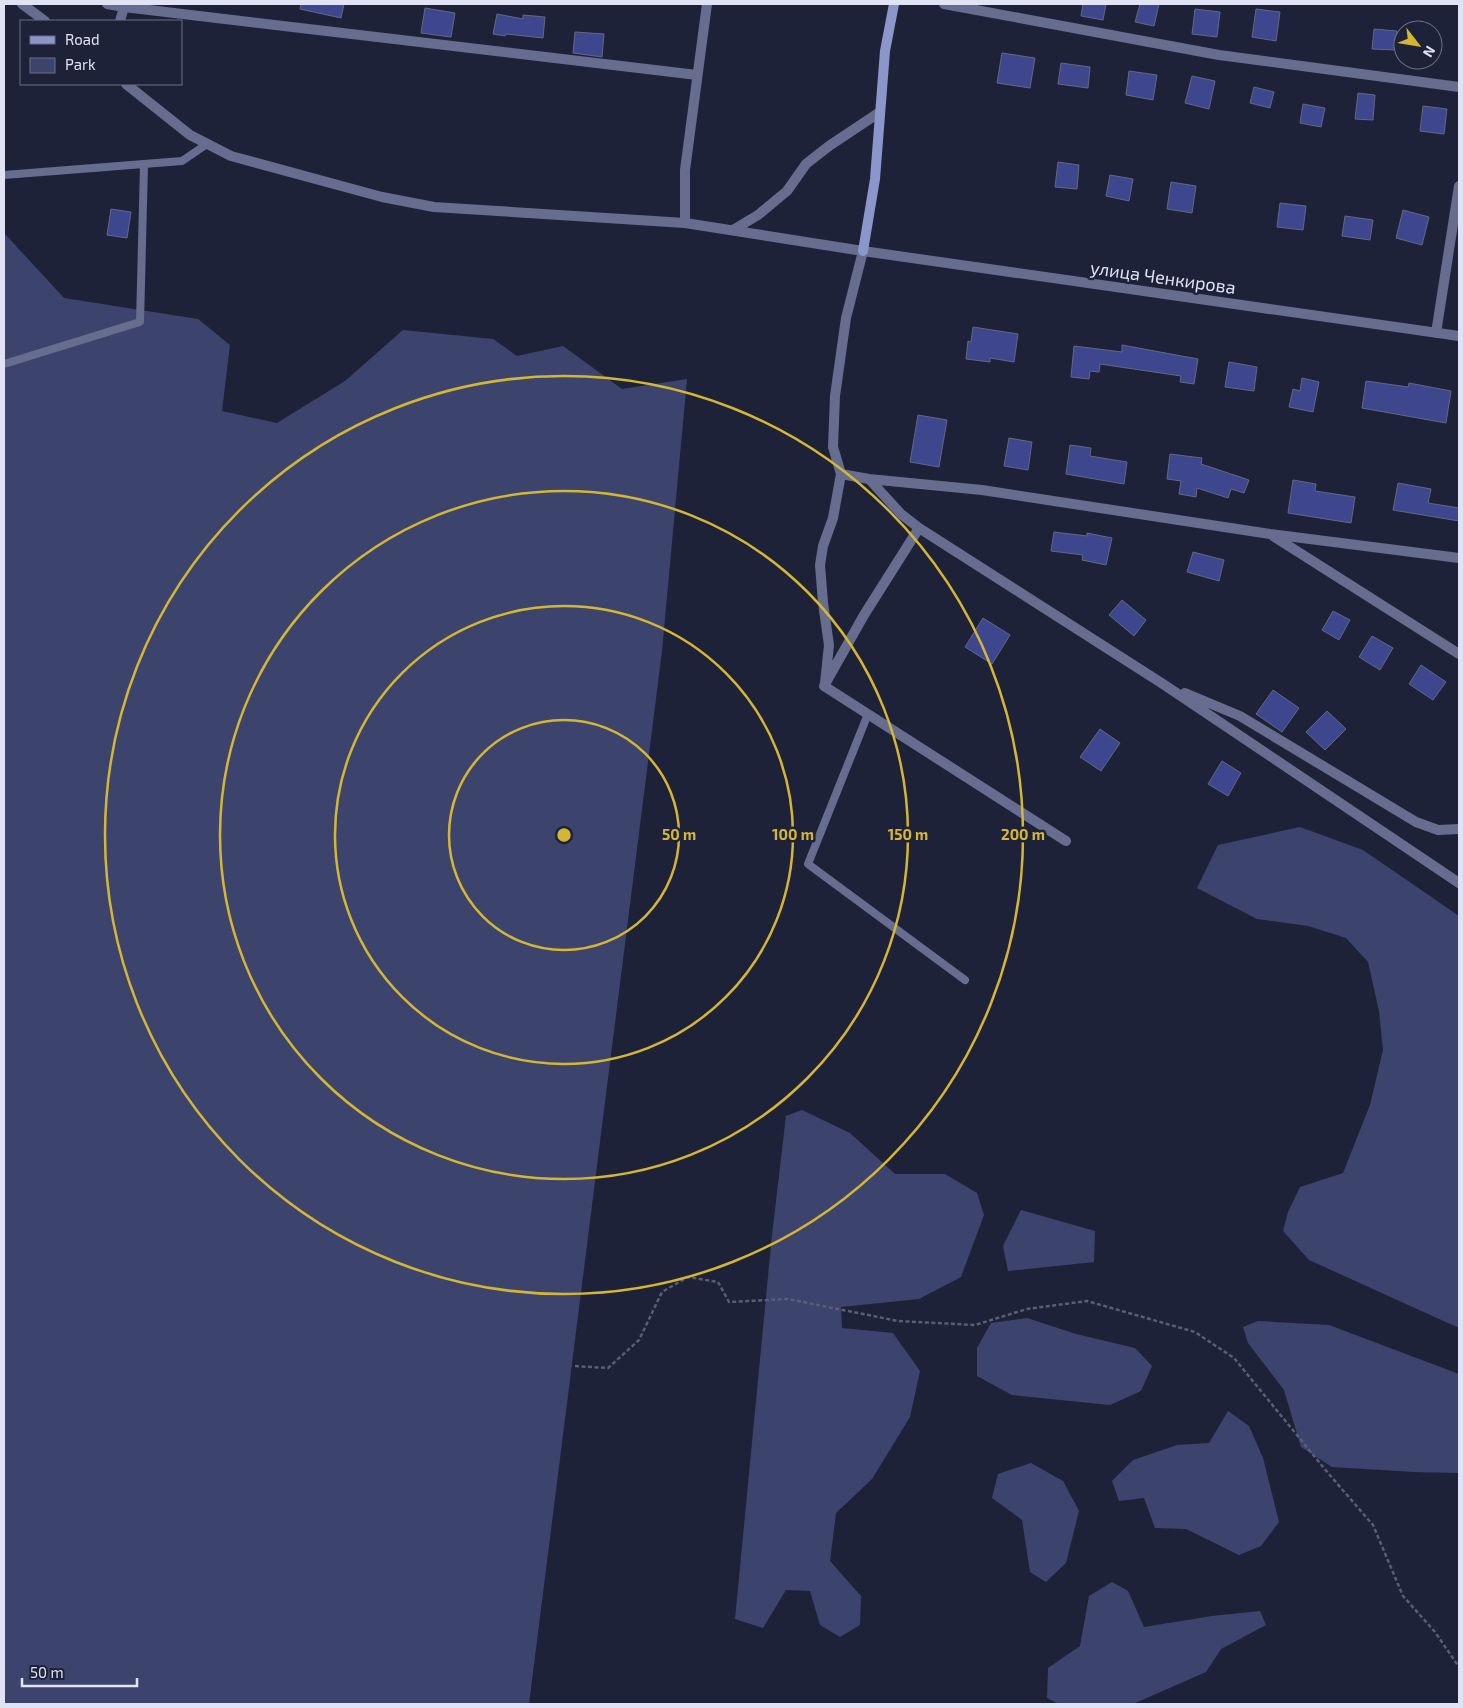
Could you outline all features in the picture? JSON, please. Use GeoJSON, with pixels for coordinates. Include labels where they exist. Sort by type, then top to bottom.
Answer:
{"type":"FeatureCollection","features":[{"type":"Feature","properties":{"kind":"street"},"geometry":{"type":"LineString","coordinates":[[22,4],[44,20]]}},
{"type":"Feature","properties":{"kind":"street"},"geometry":{"type":"LineString","coordinates":[[107,4],[698,75]]}},
{"type":"Feature","properties":{"kind":"street"},"geometry":{"type":"LineString","coordinates":[[685,223],[685,170],[707,4]]}},
{"type":"Feature","properties":{"kind":"street"},"geometry":{"type":"LineString","coordinates":[[824,686],[829,645],[820,566],[823,546],[833,518],[840,474],[833,447],[835,396],[846,318],[862,251],[875,179],[884,51],[894,4]]}},
{"type":"Feature","properties":{"kind":"street"},"geometry":{"type":"LineString","coordinates":[[944,4],[1219,55],[1459,87]]}},
{"type":"Feature","properties":{"kind":"street"},"geometry":{"type":"LineString","coordinates":[[120,20],[124,7]]}},
{"type":"Feature","properties":{"kind":"street","name":"улица Ченкирова"},"geometry":{"type":"LineString","coordinates":[[127,85],[190,135],[231,156],[382,197],[434,207],[685,223],[862,251],[1459,336]]}},
{"type":"Feature","properties":{"kind":"street"},"geometry":{"type":"LineString","coordinates":[[733,230],[758,215],[787,191],[806,164],[828,146],[880,112]]}},
{"type":"Feature","properties":{"kind":"street"},"geometry":{"type":"LineString","coordinates":[[1436,333],[1459,186]]}},
{"type":"Feature","properties":{"kind":"street"},"geometry":{"type":"LineString","coordinates":[[840,474],[869,479],[982,490],[1270,534],[1459,558]]}},
{"type":"Feature","properties":{"kind":"street"},"geometry":{"type":"LineString","coordinates":[[869,479],[901,514],[919,528],[1164,684],[1459,884]]}},
{"type":"Feature","properties":{"kind":"street"},"geometry":{"type":"LineString","coordinates":[[824,686],[864,615],[919,528]]}},
{"type":"Feature","properties":{"kind":"street"},"geometry":{"type":"LineString","coordinates":[[1270,534],[1459,654]]}},
{"type":"Feature","properties":{"kind":"street"},"geometry":{"type":"LineString","coordinates":[[1164,684],[1240,716],[1416,822],[1438,830],[1459,829]]}},
{"type":"Feature","properties":{"kind":"street"},"geometry":{"type":"LineString","coordinates":[[824,686],[1066,841]]}},
{"type":"Feature","properties":{"kind":"lane"},"geometry":{"type":"LineString","coordinates":[[4,175],[182,161],[208,144]]}},
{"type":"Feature","properties":{"kind":"lane"},"geometry":{"type":"LineString","coordinates":[[4,364],[140,322],[144,165]]}},
{"type":"Feature","properties":{"kind":"lane"},"geometry":{"type":"LineString","coordinates":[[868,714],[808,864],[965,980]]}},
{"type":"Feature","properties":{"kind":"path"},"geometry":{"type":"LineString","coordinates":[[575,1366],[608,1368],[639,1340],[662,1292],[688,1277],[718,1282],[729,1302],[788,1299],[898,1321],[975,1324],[1027,1308],[1087,1301],[1195,1332],[1234,1358],[1373,1525],[1403,1596],[1435,1632],[1459,1667]]}},
{"type":"Feature","properties":{"kind":"green space"},"geometry":{"type":"Polygon","coordinates":[[[4,233],[64,298],[198,319],[230,345],[222,411],[277,423],[345,381],[403,330],[493,339],[517,356],[563,346],[622,389],[687,379],[662,651],[529,1704],[4,1704],[4,233]]]}},
{"type":"Feature","properties":{"kind":"green space"},"geometry":{"type":"Polygon","coordinates":[[[1300,827],[1363,850],[1459,916],[1459,1328],[1309,1260],[1283,1231],[1288,1212],[1300,1187],[1343,1173],[1370,1105],[1383,1050],[1379,1011],[1368,962],[1346,938],[1308,926],[1257,919],[1197,888],[1218,845],[1300,827]]]}},
{"type":"Feature","properties":{"kind":"green space"},"geometry":{"type":"Polygon","coordinates":[[[802,1110],[850,1133],[895,1174],[945,1174],[977,1193],[984,1215],[961,1277],[919,1299],[841,1307],[842,1328],[893,1333],[920,1371],[910,1417],[872,1479],[836,1513],[830,1561],[861,1596],[860,1625],[840,1637],[820,1625],[810,1591],[786,1590],[763,1628],[735,1619],[772,1235],[786,1116],[802,1110]]]}},
{"type":"Feature","properties":{"kind":"green space"},"geometry":{"type":"Polygon","coordinates":[[[1021,1210],[1095,1231],[1094,1262],[1008,1271],[1003,1246],[1021,1210]]]}},
{"type":"Feature","properties":{"kind":"green space"},"geometry":{"type":"Polygon","coordinates":[[[1027,1318],[1076,1334],[1135,1348],[1152,1366],[1141,1391],[1110,1405],[1012,1395],[977,1376],[977,1348],[991,1323],[1027,1318]]]}},
{"type":"Feature","properties":{"kind":"green space"},"geometry":{"type":"Polygon","coordinates":[[[1258,1321],[1329,1325],[1459,1374],[1459,1473],[1332,1467],[1301,1447],[1284,1390],[1248,1343],[1243,1327],[1258,1321]]]}},
{"type":"Feature","properties":{"kind":"green space"},"geometry":{"type":"Polygon","coordinates":[[[1228,1411],[1249,1426],[1263,1458],[1279,1522],[1261,1546],[1239,1555],[1186,1529],[1155,1528],[1144,1498],[1119,1501],[1112,1481],[1133,1460],[1177,1445],[1209,1443],[1228,1411]]]}},
{"type":"Feature","properties":{"kind":"green space"},"geometry":{"type":"Polygon","coordinates":[[[1031,1463],[1063,1481],[1079,1511],[1066,1563],[1046,1582],[1030,1572],[1022,1520],[992,1498],[998,1474],[1031,1463]]]}},
{"type":"Feature","properties":{"kind":"green space"},"geometry":{"type":"Polygon","coordinates":[[[1112,1582],[1128,1591],[1144,1627],[1212,1616],[1260,1611],[1266,1625],[1221,1649],[1206,1672],[1133,1704],[1059,1704],[1047,1698],[1048,1668],[1080,1646],[1089,1596],[1112,1582]]]}},
{"type":"Feature","properties":{"kind":"building"},"geometry":{"type":"Polygon","coordinates":[[[301,4],[344,4],[341,18],[300,9],[301,4]]]}},
{"type":"Feature","properties":{"kind":"building"},"geometry":{"type":"Polygon","coordinates":[[[1083,4],[1106,4],[1103,20],[1081,16],[1083,4]]]}},
{"type":"Feature","properties":{"kind":"building"},"geometry":{"type":"Polygon","coordinates":[[[1140,4],[1159,4],[1154,26],[1135,22],[1140,4]]]}},
{"type":"Feature","properties":{"kind":"building"},"geometry":{"type":"Polygon","coordinates":[[[425,8],[455,13],[451,37],[421,33],[425,8]]]}},
{"type":"Feature","properties":{"kind":"building"},"geometry":{"type":"Polygon","coordinates":[[[1195,9],[1220,12],[1217,37],[1192,34],[1195,9]]]}},
{"type":"Feature","properties":{"kind":"building"},"geometry":{"type":"Polygon","coordinates":[[[1256,9],[1280,12],[1276,41],[1252,37],[1256,9]]]}},
{"type":"Feature","properties":{"kind":"building"},"geometry":{"type":"Polygon","coordinates":[[[497,14],[523,19],[523,15],[545,17],[543,38],[493,34],[497,14]]]}},
{"type":"Feature","properties":{"kind":"building"},"geometry":{"type":"Polygon","coordinates":[[[1374,29],[1393,31],[1393,50],[1372,49],[1374,29]]]}},
{"type":"Feature","properties":{"kind":"building"},"geometry":{"type":"Polygon","coordinates":[[[575,32],[604,34],[602,57],[573,53],[575,32]]]}},
{"type":"Feature","properties":{"kind":"building"},"geometry":{"type":"Polygon","coordinates":[[[1002,53],[1035,58],[1030,88],[997,83],[1002,53]]]}},
{"type":"Feature","properties":{"kind":"building"},"geometry":{"type":"Polygon","coordinates":[[[1061,63],[1090,67],[1088,88],[1058,84],[1061,63]]]}},
{"type":"Feature","properties":{"kind":"building"},"geometry":{"type":"Polygon","coordinates":[[[1129,71],[1157,75],[1153,100],[1126,95],[1129,71]]]}},
{"type":"Feature","properties":{"kind":"building"},"geometry":{"type":"Polygon","coordinates":[[[1192,76],[1215,81],[1209,109],[1185,103],[1192,76]]]}},
{"type":"Feature","properties":{"kind":"building"},"geometry":{"type":"Polygon","coordinates":[[[1254,87],[1274,92],[1270,108],[1250,103],[1254,87]]]}},
{"type":"Feature","properties":{"kind":"building"},"geometry":{"type":"Polygon","coordinates":[[[1358,93],[1375,95],[1373,120],[1355,119],[1358,93]]]}},
{"type":"Feature","properties":{"kind":"building"},"geometry":{"type":"Polygon","coordinates":[[[1303,104],[1325,108],[1321,127],[1300,123],[1303,104]]]}},
{"type":"Feature","properties":{"kind":"building"},"geometry":{"type":"Polygon","coordinates":[[[1423,106],[1447,109],[1444,134],[1420,131],[1423,106]]]}},
{"type":"Feature","properties":{"kind":"building"},"geometry":{"type":"Polygon","coordinates":[[[1058,162],[1079,165],[1077,189],[1055,187],[1058,162]]]}},
{"type":"Feature","properties":{"kind":"building"},"geometry":{"type":"Polygon","coordinates":[[[1110,175],[1133,179],[1129,201],[1106,196],[1110,175]]]}},
{"type":"Feature","properties":{"kind":"building"},"geometry":{"type":"Polygon","coordinates":[[[1171,182],[1196,186],[1192,213],[1167,209],[1171,182]]]}},
{"type":"Feature","properties":{"kind":"building"},"geometry":{"type":"Polygon","coordinates":[[[1280,203],[1306,206],[1303,230],[1277,227],[1280,203]]]}},
{"type":"Feature","properties":{"kind":"building"},"geometry":{"type":"Polygon","coordinates":[[[111,209],[131,212],[127,238],[107,235],[111,209]]]}},
{"type":"Feature","properties":{"kind":"building"},"geometry":{"type":"Polygon","coordinates":[[[1403,210],[1429,217],[1422,245],[1396,238],[1403,210]]]}},
{"type":"Feature","properties":{"kind":"building"},"geometry":{"type":"Polygon","coordinates":[[[1345,216],[1373,220],[1370,240],[1342,236],[1345,216]]]}},
{"type":"Feature","properties":{"kind":"building"},"geometry":{"type":"Polygon","coordinates":[[[973,327],[1018,334],[1014,362],[990,358],[990,362],[966,359],[968,341],[971,342],[973,327]]]}},
{"type":"Feature","properties":{"kind":"building"},"geometry":{"type":"Polygon","coordinates":[[[1122,345],[1198,359],[1194,384],[1180,382],[1181,376],[1100,364],[1099,372],[1090,371],[1089,379],[1071,377],[1074,346],[1122,352],[1122,345]]]}},
{"type":"Feature","properties":{"kind":"building"},"geometry":{"type":"Polygon","coordinates":[[[1229,362],[1257,367],[1254,391],[1225,387],[1229,362]]]}},
{"type":"Feature","properties":{"kind":"building"},"geometry":{"type":"Polygon","coordinates":[[[1302,378],[1319,382],[1313,412],[1289,407],[1293,389],[1300,391],[1302,378]]]}},
{"type":"Feature","properties":{"kind":"building"},"geometry":{"type":"Polygon","coordinates":[[[1366,381],[1408,387],[1409,383],[1451,391],[1446,423],[1362,408],[1366,381]]]}},
{"type":"Feature","properties":{"kind":"building"},"geometry":{"type":"Polygon","coordinates":[[[918,415],[947,420],[939,467],[910,462],[918,415]]]}},
{"type":"Feature","properties":{"kind":"building"},"geometry":{"type":"Polygon","coordinates":[[[1009,438],[1032,442],[1028,470],[1004,466],[1009,438]]]}},
{"type":"Feature","properties":{"kind":"building"},"geometry":{"type":"Polygon","coordinates":[[[1070,445],[1091,448],[1090,456],[1127,462],[1124,484],[1066,474],[1070,445]]]}},
{"type":"Feature","properties":{"kind":"building"},"geometry":{"type":"Polygon","coordinates":[[[1170,454],[1202,458],[1201,464],[1249,480],[1244,493],[1231,489],[1228,498],[1197,488],[1196,497],[1179,494],[1181,481],[1167,479],[1170,454]]]}},
{"type":"Feature","properties":{"kind":"building"},"geometry":{"type":"Polygon","coordinates":[[[1293,480],[1316,484],[1315,491],[1355,497],[1351,523],[1288,513],[1293,480]]]}},
{"type":"Feature","properties":{"kind":"building"},"geometry":{"type":"Polygon","coordinates":[[[1398,483],[1431,489],[1428,503],[1459,508],[1459,521],[1393,510],[1398,483]]]}},
{"type":"Feature","properties":{"kind":"building"},"geometry":{"type":"Polygon","coordinates":[[[1054,532],[1087,536],[1087,533],[1112,538],[1106,565],[1082,560],[1083,555],[1051,551],[1054,532]]]}},
{"type":"Feature","properties":{"kind":"building"},"geometry":{"type":"Polygon","coordinates":[[[1193,552],[1224,560],[1219,581],[1187,572],[1193,552]]]}},
{"type":"Feature","properties":{"kind":"building"},"geometry":{"type":"Polygon","coordinates":[[[1122,600],[1146,620],[1134,636],[1109,615],[1122,600]]]}},
{"type":"Feature","properties":{"kind":"building"},"geometry":{"type":"Polygon","coordinates":[[[1333,611],[1350,620],[1339,640],[1322,630],[1333,611]]]}},
{"type":"Feature","properties":{"kind":"building"},"geometry":{"type":"Polygon","coordinates":[[[983,618],[1010,635],[992,664],[965,647],[983,618]]]}},
{"type":"Feature","properties":{"kind":"building"},"geometry":{"type":"Polygon","coordinates":[[[1372,636],[1393,648],[1380,670],[1359,657],[1372,636]]]}},
{"type":"Feature","properties":{"kind":"building"},"geometry":{"type":"Polygon","coordinates":[[[1421,665],[1446,682],[1433,700],[1409,684],[1421,665]]]}},
{"type":"Feature","properties":{"kind":"building"},"geometry":{"type":"Polygon","coordinates":[[[1273,690],[1299,708],[1282,732],[1256,714],[1273,690]]]}},
{"type":"Feature","properties":{"kind":"building"},"geometry":{"type":"Polygon","coordinates":[[[1327,711],[1346,729],[1325,750],[1306,732],[1327,711]]]}},
{"type":"Feature","properties":{"kind":"building"},"geometry":{"type":"Polygon","coordinates":[[[1100,729],[1120,743],[1101,771],[1080,757],[1100,729]]]}},
{"type":"Feature","properties":{"kind":"building"},"geometry":{"type":"Polygon","coordinates":[[[1222,761],[1241,773],[1228,796],[1208,784],[1222,761]]]}}]}
